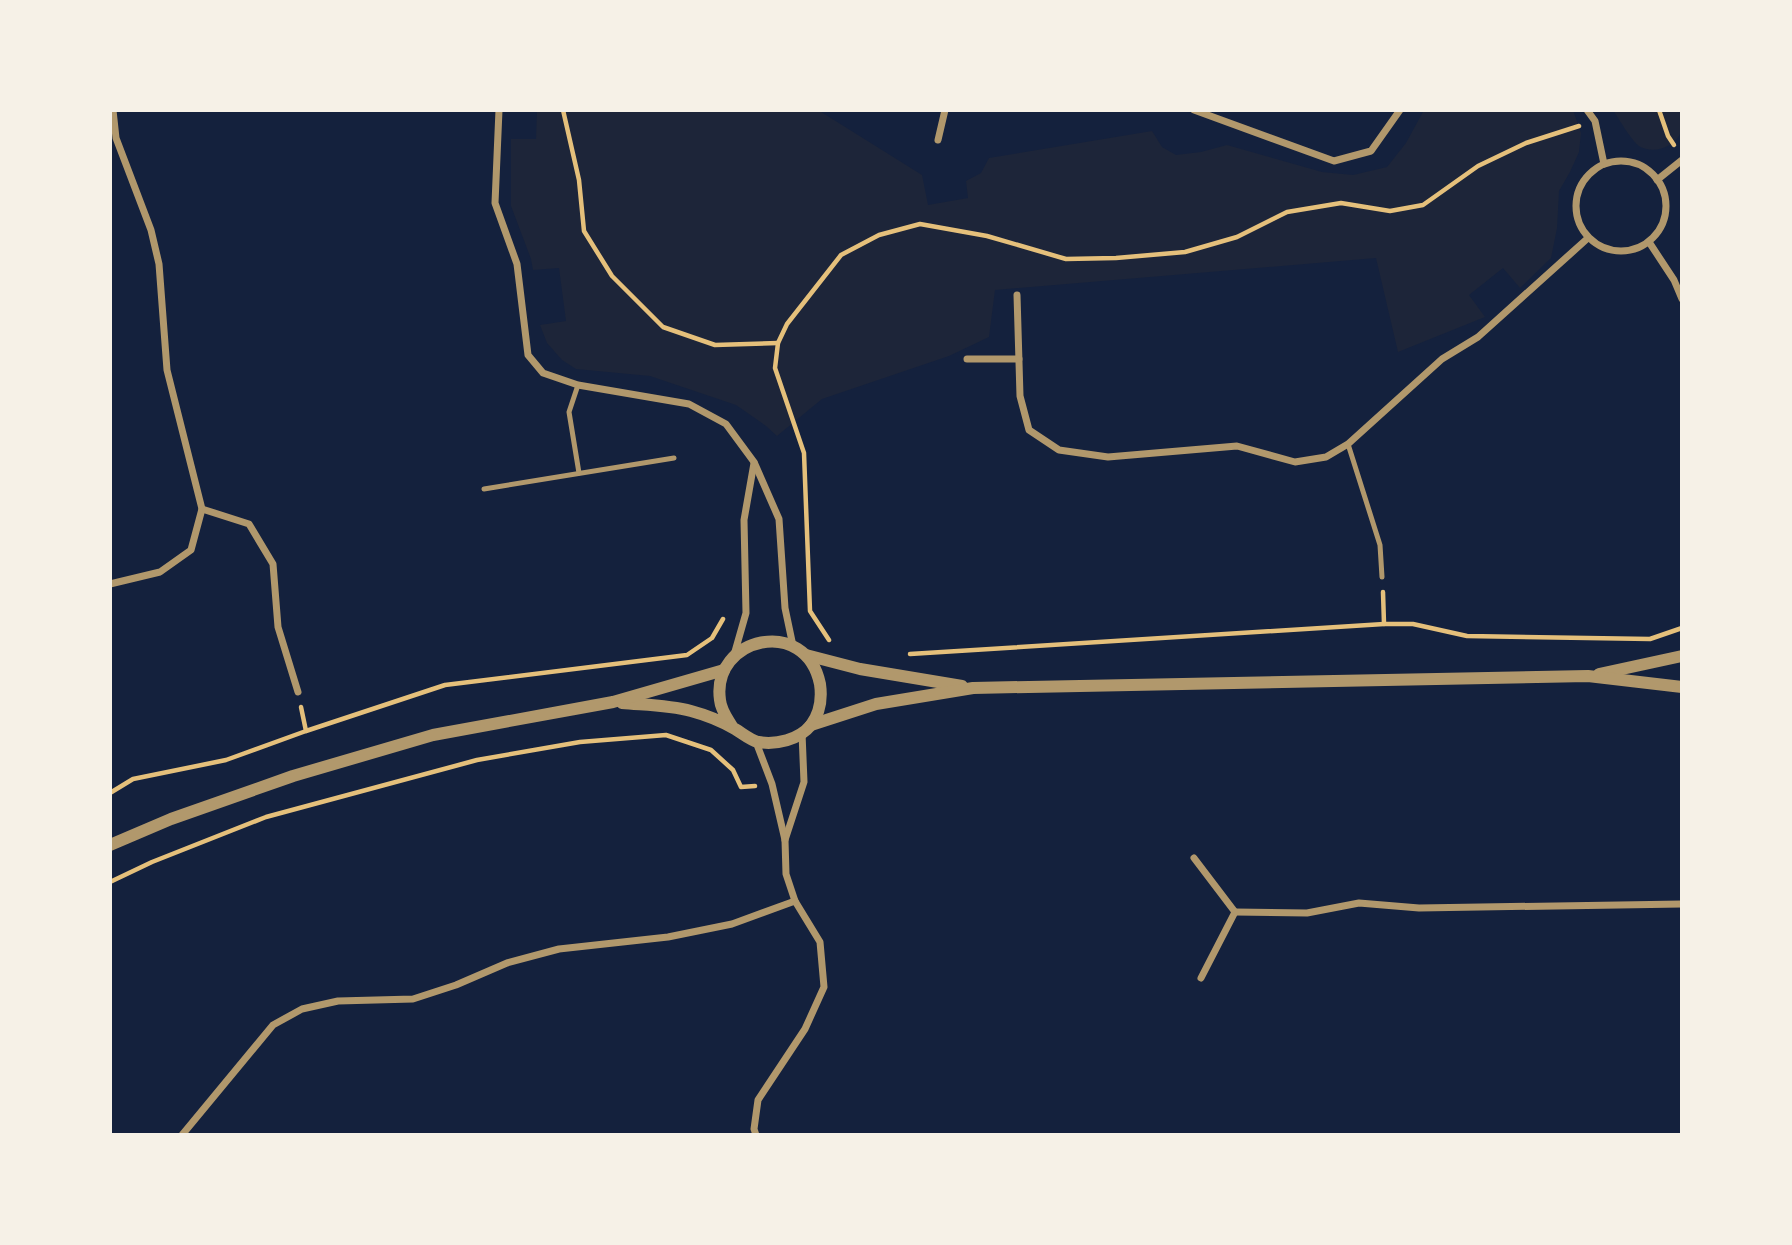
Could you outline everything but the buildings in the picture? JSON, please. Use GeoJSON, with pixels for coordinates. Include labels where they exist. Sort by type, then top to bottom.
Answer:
{"type":"FeatureCollection","features":[{"type":"Feature","properties":{"kind":"street"},"geometry":{"type":"LineString","coordinates":[[110,584],[160,572],[191,550],[202,509],[167,370],[159,264],[151,230],[116,138],[113,110]]}},
{"type":"Feature","properties":{"kind":"street"},"geometry":{"type":"LineString","coordinates":[[499,110],[495,204],[517,264],[528,355],[543,373],[579,385],[689,404],[726,425],[754,462],[779,519],[785,608],[793,646]]}},
{"type":"Feature","properties":{"kind":"street"},"geometry":{"type":"LineString","coordinates":[[938,140],[945,110]]}},
{"type":"Feature","properties":{"kind":"street"},"geometry":{"type":"LineString","coordinates":[[1194,110],[1334,161],[1371,151],[1400,110]]}},
{"type":"Feature","properties":{"kind":"street"},"geometry":{"type":"LineString","coordinates":[[1587,110],[1595,121],[1604,164]]}},
{"type":"Feature","properties":{"kind":"street"},"geometry":{"type":"LineString","coordinates":[[1657,180],[1682,160]]}},
{"type":"Feature","properties":{"kind":"street"},"geometry":{"type":"LineString","coordinates":[[1633,163],[1657,180],[1665,198],[1661,226],[1649,242],[1629,251],[1607,250],[1588,238],[1580,226],[1576,197],[1591,172],[1604,164],[1633,163]]}},
{"type":"Feature","properties":{"kind":"street"},"geometry":{"type":"LineString","coordinates":[[1017,295],[1020,396],[1029,429],[1059,450],[1108,457],[1237,446],[1295,462],[1326,457],[1348,444],[1442,359],[1478,337],[1588,238]]}},
{"type":"Feature","properties":{"kind":"street"},"geometry":{"type":"LineString","coordinates":[[1649,242],[1674,280],[1682,299]]}},
{"type":"Feature","properties":{"kind":"street"},"geometry":{"type":"LineString","coordinates":[[967,359],[1019,359]]}},
{"type":"Feature","properties":{"kind":"street"},"geometry":{"type":"LineString","coordinates":[[733,657],[746,612],[744,520],[754,462]]}},
{"type":"Feature","properties":{"kind":"street"},"geometry":{"type":"LineString","coordinates":[[202,509],[249,524],[272,565],[278,627],[298,692]]}},
{"type":"Feature","properties":{"kind":"street"},"geometry":{"type":"LineString","coordinates":[[733,728],[723,713],[719,699],[720,681],[733,657],[747,646],[762,642],[780,642],[793,646],[806,655],[817,670],[822,694],[818,712],[806,729],[804,782],[785,840]]}},
{"type":"Feature","properties":{"kind":"street"},"geometry":{"type":"LineString","coordinates":[[806,655],[860,669],[973,688]]}},
{"type":"Feature","properties":{"kind":"street"},"geometry":{"type":"LineString","coordinates":[[1588,676],[1682,656]]}},
{"type":"Feature","properties":{"kind":"street"},"geometry":{"type":"LineString","coordinates":[[110,845],[172,819],[293,776],[433,735],[612,702],[724,670]]}},
{"type":"Feature","properties":{"kind":"street"},"geometry":{"type":"LineString","coordinates":[[612,702],[688,710],[716,719],[756,742],[780,743],[806,729],[876,704],[973,688],[1588,676],[1682,687]]}},
{"type":"Feature","properties":{"kind":"street"},"geometry":{"type":"LineString","coordinates":[[756,742],[772,784],[785,840],[786,874],[795,901],[820,942],[824,987],[805,1029],[758,1100],[754,1129],[756,1135]]}},
{"type":"Feature","properties":{"kind":"street"},"geometry":{"type":"LineString","coordinates":[[1194,859],[1235,912]]}},
{"type":"Feature","properties":{"kind":"street"},"geometry":{"type":"LineString","coordinates":[[182,1135],[273,1025],[302,1009],[338,1001],[413,999],[456,985],[508,963],[559,949],[668,937],[732,924],[795,901]]}},
{"type":"Feature","properties":{"kind":"street"},"geometry":{"type":"LineString","coordinates":[[1235,912],[1307,912],[1359,904],[1419,908],[1682,904]]}},
{"type":"Feature","properties":{"kind":"street"},"geometry":{"type":"LineString","coordinates":[[1201,978],[1235,912]]}},
{"type":"Feature","properties":{"kind":"lane"},"geometry":{"type":"LineString","coordinates":[[579,385],[569,412],[579,473]]}},
{"type":"Feature","properties":{"kind":"lane"},"geometry":{"type":"LineString","coordinates":[[1348,444],[1380,545],[1382,577]]}},
{"type":"Feature","properties":{"kind":"lane"},"geometry":{"type":"LineString","coordinates":[[484,489],[674,458]]}},
{"type":"Feature","properties":{"kind":"path"},"geometry":{"type":"LineString","coordinates":[[563,110],[579,180],[584,231],[612,276],[663,327],[715,345],[778,343]]}},
{"type":"Feature","properties":{"kind":"path"},"geometry":{"type":"LineString","coordinates":[[1660,110],[1668,136],[1675,147]]}},
{"type":"Feature","properties":{"kind":"path"},"geometry":{"type":"LineString","coordinates":[[838,645],[828,639],[810,611],[804,453],[775,368],[778,343],[787,324],[841,255],[879,235],[920,224],[987,236],[1066,259],[1185,252],[1237,237],[1287,212],[1341,203],[1390,211],[1423,205],[1479,166],[1526,143],[1595,121]]}},
{"type":"Feature","properties":{"kind":"path"},"geometry":{"type":"LineString","coordinates":[[1382,577],[1384,624]]}},
{"type":"Feature","properties":{"kind":"path"},"geometry":{"type":"LineString","coordinates":[[785,608],[810,611]]}},
{"type":"Feature","properties":{"kind":"path"},"geometry":{"type":"LineString","coordinates":[[110,793],[133,779],[226,760],[444,685],[687,655],[712,638],[724,617],[746,612]]}},
{"type":"Feature","properties":{"kind":"path"},"geometry":{"type":"LineString","coordinates":[[900,654],[1384,624],[1413,624],[1467,636],[1650,639],[1682,628]]}},
{"type":"Feature","properties":{"kind":"path"},"geometry":{"type":"LineString","coordinates":[[110,882],[152,862],[266,817],[477,760],[580,742],[666,735],[711,750],[733,770],[741,787],[772,784]]}},
{"type":"Feature","properties":{"kind":"shaded area"},"geometry":{"type":"Polygon","coordinates":[[[537,110],[818,110],[922,175],[928,205],[968,198],[966,181],[981,173],[989,158],[1152,131],[1162,147],[1176,155],[1227,145],[1322,172],[1353,175],[1387,167],[1406,143],[1424,110],[1573,110],[1581,133],[1579,152],[1559,191],[1557,228],[1551,258],[1520,288],[1503,268],[1469,295],[1485,317],[1398,352],[1376,258],[995,290],[989,337],[949,356],[822,399],[777,436],[736,405],[650,376],[576,369],[562,360],[547,343],[540,325],[566,321],[559,268],[533,270],[511,206],[511,139],[536,139],[537,110]]]}},
{"type":"Feature","properties":{"kind":"shaded area"},"geometry":{"type":"Polygon","coordinates":[[[1613,110],[1682,110],[1681,132],[1674,142],[1663,148],[1645,149],[1632,139],[1613,110]]]}}]}
